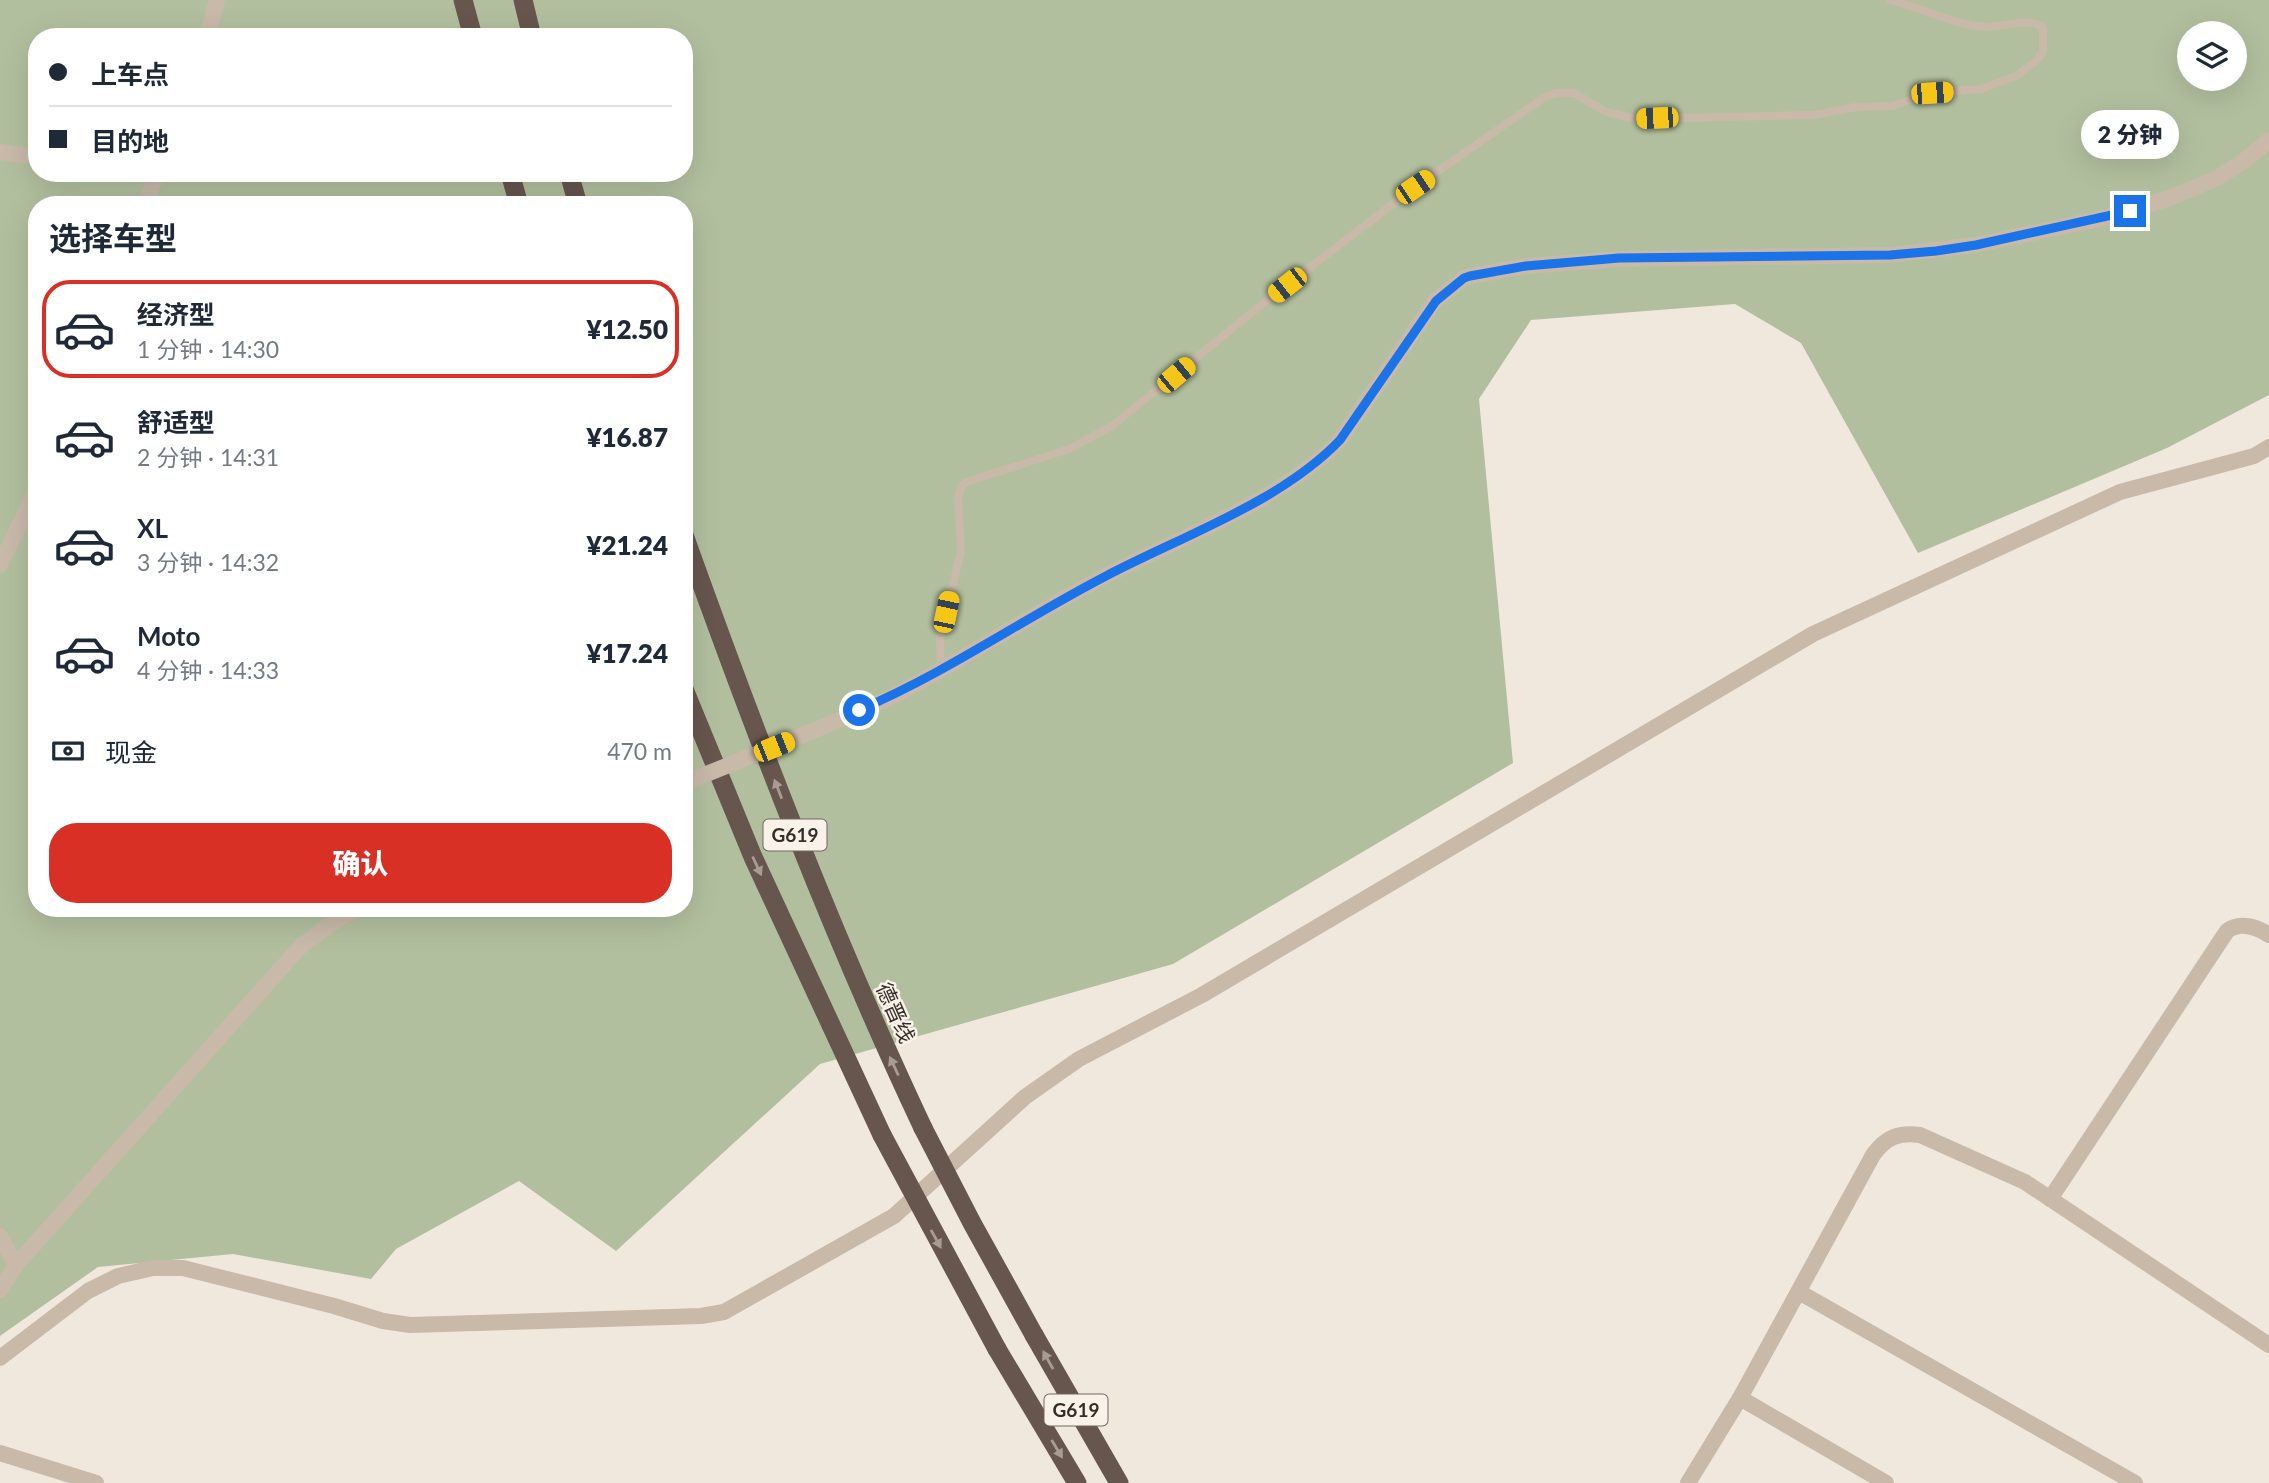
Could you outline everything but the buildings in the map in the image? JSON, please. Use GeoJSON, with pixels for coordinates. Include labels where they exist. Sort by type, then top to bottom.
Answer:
{"type":"FeatureCollection","features":[{"type":"Feature","properties":{"kind":"highway"},"geometry":{"type":"LineString","coordinates":[[463,0],[471,28]]}},
{"type":"Feature","properties":{"kind":"highway"},"geometry":{"type":"LineString","coordinates":[[523,0],[530,28]]}},
{"type":"Feature","properties":{"kind":"highway","name":"德晋线"},"geometry":{"type":"LineString","coordinates":[[693,560],[810,872],[923,1128],[972,1223],[1119,1483]]}},
{"type":"Feature","properties":{"kind":"highway","name":"G619"},"geometry":{"type":"LineString","coordinates":[[693,711],[744,837],[882,1135],[997,1349],[1077,1483]]}},
{"type":"Feature","properties":{"kind":"street"},"geometry":{"type":"LineString","coordinates":[[209,28],[217,0]]}},
{"type":"Feature","properties":{"kind":"street"},"geometry":{"type":"LineString","coordinates":[[693,779],[901,692],[1105,576],[1232,513],[1294,478],[1322,459],[1340,440],[1436,301],[1464,278],[1526,266],[1619,258],[1890,255],[1976,245],[2108,217],[2170,198],[2217,178],[2244,161],[2269,140]]}},
{"type":"Feature","properties":{"kind":"street"},"geometry":{"type":"LineString","coordinates":[[0,152],[28,156]]}},
{"type":"Feature","properties":{"kind":"street"},"geometry":{"type":"LineString","coordinates":[[0,1358],[88,1291],[118,1276],[153,1268],[183,1268],[383,1321],[410,1325],[701,1316],[724,1312],[894,1216],[1025,1097],[1079,1059],[1202,995],[1813,634],[2120,492],[2254,456],[2269,447]]}},
{"type":"Feature","properties":{"kind":"street"},"geometry":{"type":"LineString","coordinates":[[0,565],[28,507]]}},
{"type":"Feature","properties":{"kind":"street"},"geometry":{"type":"LineString","coordinates":[[0,1290],[16,1265],[301,946],[343,917]]}},
{"type":"Feature","properties":{"kind":"street"},"geometry":{"type":"LineString","coordinates":[[2050,1199],[2227,930],[2232,926],[2246,926],[2269,935]]}},
{"type":"Feature","properties":{"kind":"street"},"geometry":{"type":"LineString","coordinates":[[1688,1483],[1740,1398],[1873,1155],[1883,1142],[1896,1136],[1920,1135],[2025,1182],[2269,1345]]}},
{"type":"Feature","properties":{"kind":"street"},"geometry":{"type":"LineString","coordinates":[[0,1237],[16,1265]]}},
{"type":"Feature","properties":{"kind":"street"},"geometry":{"type":"LineString","coordinates":[[1799,1292],[2136,1483]]}},
{"type":"Feature","properties":{"kind":"street"},"geometry":{"type":"LineString","coordinates":[[1740,1398],[1886,1483]]}},
{"type":"Feature","properties":{"kind":"street"},"geometry":{"type":"LineString","coordinates":[[0,1453],[96,1483]]}},
{"type":"Feature","properties":{"kind":"lane"},"geometry":{"type":"LineString","coordinates":[[941,670],[940,638],[961,551],[962,533],[957,503],[962,485],[1069,449],[1112,426],[1266,301],[1415,187],[1545,97],[1556,93],[1574,93],[1606,112],[1636,119],[1814,115],[1856,107],[1892,106],[1932,93],[1981,89],[2016,76],[2035,62],[2043,52],[2043,28],[2039,25],[2026,23],[1990,27],[1965,24],[1890,0]]}},
{"type":"Feature","properties":{"kind":"green space"},"geometry":{"type":"Polygon","coordinates":[[[0,0],[2269,0],[2269,395],[2167,448],[1918,553],[1801,343],[1735,304],[1531,320],[1479,399],[1513,763],[1173,964],[820,1064],[616,1251],[519,1181],[396,1249],[371,1279],[233,1254],[98,1267],[0,1336],[0,0]]]}},
{"type":"Feature","properties":{"kind":"route"},"geometry":{"type":"LineString","coordinates":[[859,710],[901,692],[1105,576],[1232,513],[1322,459],[1340,440],[1436,301],[1464,278],[1526,266],[1619,258],[1890,255],[1936,251],[1976,245],[2130,211]]}}]}
